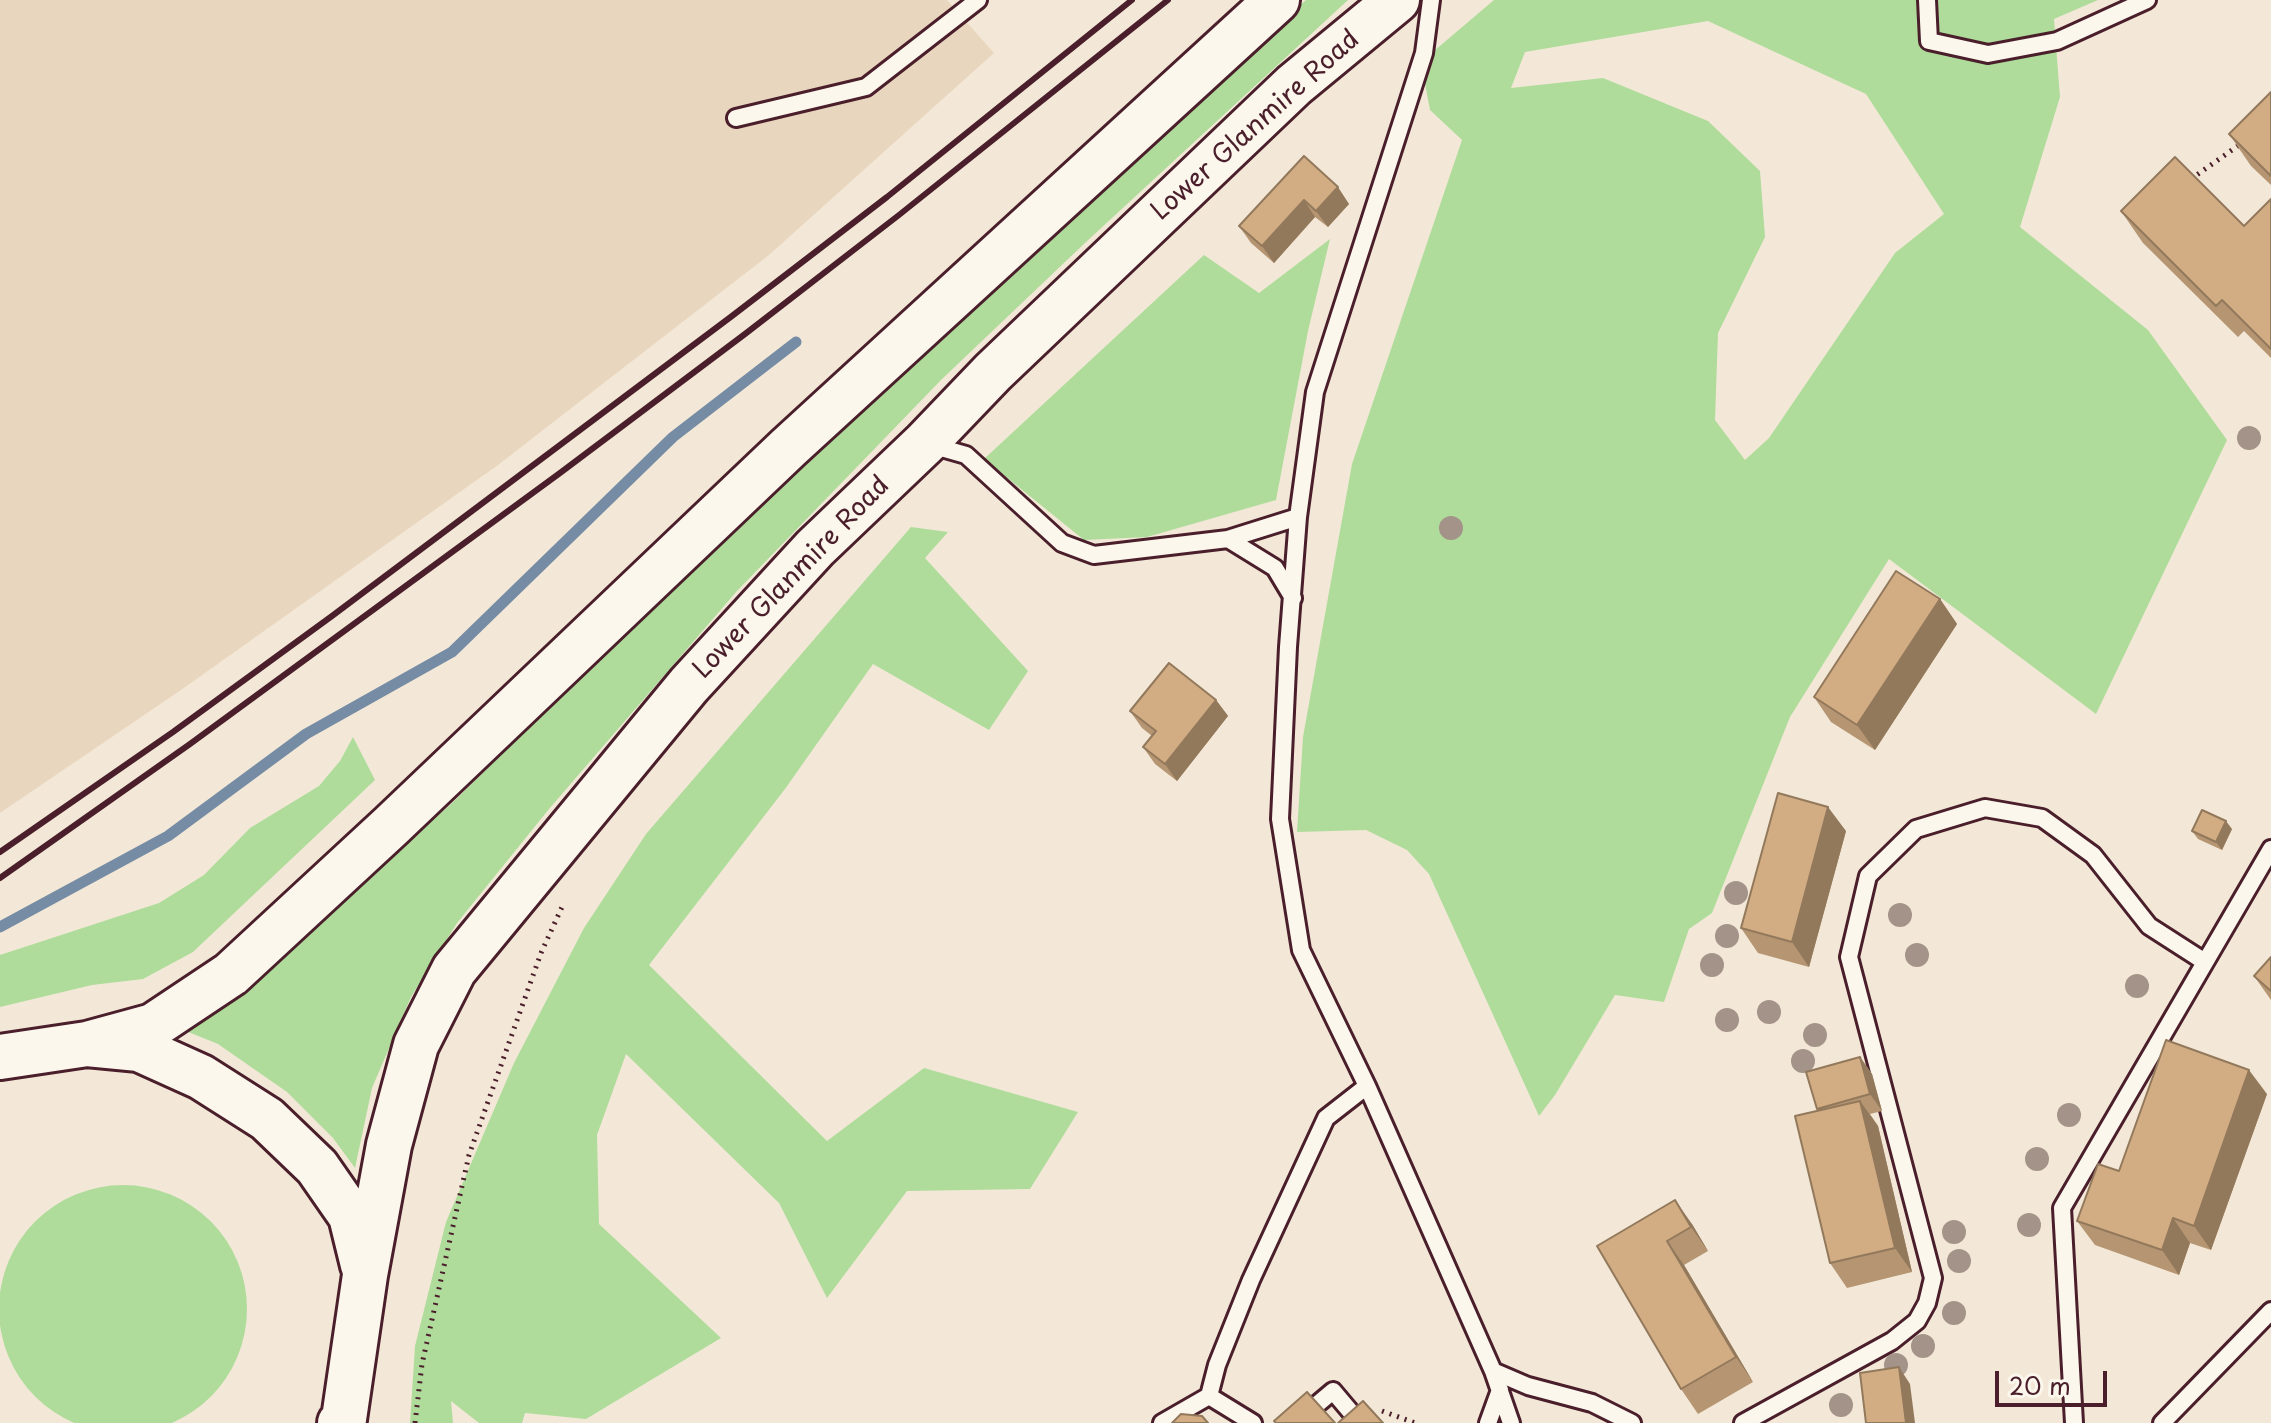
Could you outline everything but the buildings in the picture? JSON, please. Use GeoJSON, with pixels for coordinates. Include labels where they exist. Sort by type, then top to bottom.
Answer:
{"type":"FeatureCollection","features":[{"type":"Feature","properties":{"kind":"highway"},"geometry":{"type":"LineString","coordinates":[[0,1057],[87,1044],[153,1026],[231,974],[400,818],[800,437],[1277,0]]}},
{"type":"Feature","properties":{"kind":"highway","name":"Lower Glanmire Road"},"geometry":{"type":"LineString","coordinates":[[340,1423],[344,1419],[365,1275],[389,1145],[416,1045],[454,970],[689,685],[815,548],[925,443],[993,372],[1272,106],[1397,0]]}},
{"type":"Feature","properties":{"kind":"highway"},"geometry":{"type":"LineString","coordinates":[[87,1044],[139,1049],[201,1077],[267,1119],[317,1167],[351,1216],[365,1275]]}},
{"type":"Feature","properties":{"kind":"lane"},"geometry":{"type":"LineString","coordinates":[[736,118],[866,87],[978,0]]}},
{"type":"Feature","properties":{"kind":"lane"},"geometry":{"type":"LineString","coordinates":[[1431,0],[1424,53],[1315,392],[1298,517],[1280,819],[1301,950],[1367,1086],[1493,1371],[1511,1423]]}},
{"type":"Feature","properties":{"kind":"lane"},"geometry":{"type":"LineString","coordinates":[[1927,0],[1929,41],[1988,54],[2057,41],[2147,0]]}},
{"type":"Feature","properties":{"kind":"lane"},"geometry":{"type":"LineString","coordinates":[[925,443],[966,455],[1062,543],[1094,555],[1228,539],[1298,517]]}},
{"type":"Feature","properties":{"kind":"lane"},"geometry":{"type":"LineString","coordinates":[[1228,539],[1275,568],[1293,598]]}},
{"type":"Feature","properties":{"kind":"lane"},"geometry":{"type":"LineString","coordinates":[[1743,1423],[1892,1341],[1917,1321],[1927,1303],[1933,1278],[1849,957],[1868,876],[1916,829],[1985,808],[2042,818],[2093,855],[2149,926],[2205,962]]}},
{"type":"Feature","properties":{"kind":"lane"},"geometry":{"type":"LineString","coordinates":[[2074,1423],[2062,1208],[2271,849]]}},
{"type":"Feature","properties":{"kind":"lane"},"geometry":{"type":"LineString","coordinates":[[1162,1423],[1209,1396],[1217,1365],[1251,1280],[1326,1118],[1367,1086]]}},
{"type":"Feature","properties":{"kind":"lane"},"geometry":{"type":"LineString","coordinates":[[2162,1423],[2271,1311]]}},
{"type":"Feature","properties":{"kind":"lane"},"geometry":{"type":"LineString","coordinates":[[1493,1371],[1528,1386],[1592,1403],[1632,1423]]}},
{"type":"Feature","properties":{"kind":"lane"},"geometry":{"type":"LineString","coordinates":[[1488,1423],[1500,1390]]}},
{"type":"Feature","properties":{"kind":"lane"},"geometry":{"type":"LineString","coordinates":[[1295,1423],[1333,1391],[1360,1423]]}},
{"type":"Feature","properties":{"kind":"lane"},"geometry":{"type":"LineString","coordinates":[[1209,1396],[1253,1423]]}},
{"type":"Feature","properties":{"kind":"path"},"geometry":{"type":"LineString","coordinates":[[2180,186],[2250,135]]}},
{"type":"Feature","properties":{"kind":"path"},"geometry":{"type":"LineString","coordinates":[[415,1423],[422,1364],[469,1155],[541,953],[567,897]]}},
{"type":"Feature","properties":{"kind":"shaded area"},"geometry":{"type":"Polygon","coordinates":[[[0,0],[947,0],[994,53],[769,255],[498,465],[181,690],[0,813],[0,0]]]}},
{"type":"Feature","properties":{"kind":"green space"},"geometry":{"type":"Polygon","coordinates":[[[1306,0],[1348,0],[941,380],[737,591],[549,809],[457,923],[411,997],[372,1088],[355,1168],[333,1138],[287,1092],[218,1044],[181,1029],[449,806],[686,574],[1184,108],[1306,0]]]}},
{"type":"Feature","properties":{"kind":"green space"},"geometry":{"type":"Polygon","coordinates":[[[1494,0],[2098,0],[2054,19],[2060,97],[2020,227],[2148,330],[2227,440],[2096,714],[1889,559],[1790,717],[1712,913],[1689,929],[1664,1002],[1615,995],[1539,1116],[1429,874],[1407,850],[1366,830],[1297,832],[1303,737],[1352,464],[1462,140],[1430,110],[1421,62],[1494,0]],[[1708,21],[1525,52],[1511,88],[1603,78],[1708,121],[1760,171],[1765,237],[1718,333],[1715,420],[1745,460],[1769,438],[1895,253],[1944,214],[1866,94],[1708,21]]]}},
{"type":"Feature","properties":{"kind":"green space"},"geometry":{"type":"Polygon","coordinates":[[[1330,239],[1308,331],[1276,500],[1147,537],[1084,540],[984,459],[1204,255],[1259,293],[1330,239]]]}},
{"type":"Feature","properties":{"kind":"green space"},"geometry":{"type":"Polygon","coordinates":[[[911,527],[948,532],[925,558],[1028,671],[989,730],[873,664],[785,789],[649,965],[827,1141],[924,1068],[1078,1112],[1030,1189],[907,1191],[827,1298],[779,1203],[626,1054],[597,1135],[599,1224],[721,1338],[586,1419],[525,1413],[522,1423],[479,1423],[451,1401],[453,1423],[410,1423],[415,1346],[446,1222],[514,1063],[584,928],[646,834],[911,527]]]}},
{"type":"Feature","properties":{"kind":"green space"},"geometry":{"type":"Polygon","coordinates":[[[353,737],[375,780],[193,952],[143,979],[92,985],[0,1007],[0,955],[159,903],[204,875],[250,828],[319,786],[340,761],[353,737]]]}},
{"type":"Feature","properties":{"kind":"green space"},"geometry":{"type":"Polygon","coordinates":[[[123,1185],[170,1195],[192,1206],[211,1221],[226,1240],[237,1262],[247,1309],[237,1356],[226,1378],[211,1397],[192,1412],[170,1423],[123,1433],[76,1423],[54,1412],[35,1397],[20,1378],[9,1356],[-1,1309],[9,1262],[20,1240],[35,1221],[54,1206],[76,1195],[123,1185]]]}},
{"type":"Feature","properties":{"kind":"waterway"},"geometry":{"type":"LineString","coordinates":[[0,927],[168,836],[306,734],[452,652],[673,437],[796,342]]}},
{"type":"Feature","properties":{"kind":"railway"},"geometry":{"type":"LineString","coordinates":[[0,852],[173,732],[332,616],[732,316],[887,197],[1132,0]]}},
{"type":"Feature","properties":{"kind":"railway"},"geometry":{"type":"LineString","coordinates":[[0,878],[190,744],[745,334],[1168,0]]}}]}
